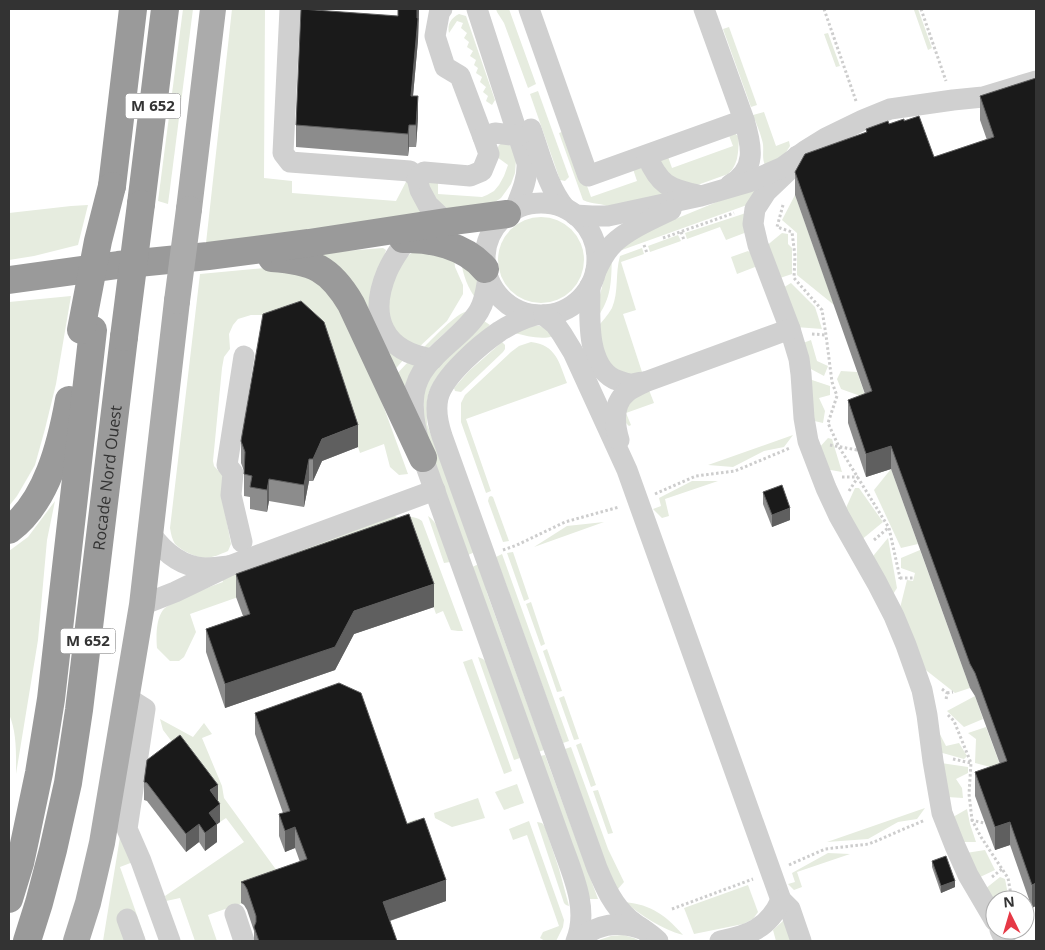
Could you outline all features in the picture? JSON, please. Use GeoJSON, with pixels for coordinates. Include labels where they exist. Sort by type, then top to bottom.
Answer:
{"type":"FeatureCollection","features":[{"type":"Feature","properties":{"kind":"highway","name":"M 652"},"geometry":{"type":"LineString","coordinates":[[87,330],[98,242],[112,186],[133,9]]}},
{"type":"Feature","properties":{"kind":"highway","name":"Rocade Nord Ouest"},"geometry":{"type":"LineString","coordinates":[[27,941],[55,840],[68,783],[80,710],[165,9]]}},
{"type":"Feature","properties":{"kind":"highway"},"geometry":{"type":"LineString","coordinates":[[9,280],[118,265],[309,243],[511,212]]}},
{"type":"Feature","properties":{"kind":"highway"},"geometry":{"type":"LineString","coordinates":[[309,243],[407,239],[431,240],[447,244],[473,258],[487,274]]}},
{"type":"Feature","properties":{"kind":"highway"},"geometry":{"type":"LineString","coordinates":[[208,256],[292,259],[312,264],[328,274],[337,283],[351,304],[424,458]]}},
{"type":"Feature","properties":{"kind":"highway","name":"Rocade Nord Ouest"},"geometry":{"type":"LineString","coordinates":[[9,899],[26,835],[39,773],[51,699],[87,330]]}},
{"type":"Feature","properties":{"kind":"highway"},"geometry":{"type":"LineString","coordinates":[[9,530],[24,516],[33,504],[43,488],[58,452],[87,330]]}},
{"type":"Feature","properties":{"kind":"main road"},"geometry":{"type":"LineString","coordinates":[[76,941],[88,903],[102,842],[142,605],[213,9]]}},
{"type":"Feature","properties":{"kind":"main road"},"geometry":{"type":"LineString","coordinates":[[85,941],[88,903]]}},
{"type":"Feature","properties":{"kind":"street"},"geometry":{"type":"LineString","coordinates":[[290,9],[283,153],[290,162],[410,171],[417,178],[420,190],[428,205],[446,222]]}},
{"type":"Feature","properties":{"kind":"street"},"geometry":{"type":"LineString","coordinates":[[417,178],[424,172],[470,176],[482,171],[489,154],[460,76],[445,67],[435,36],[440,9],[442,9]]}},
{"type":"Feature","properties":{"kind":"street"},"geometry":{"type":"LineString","coordinates":[[529,9],[588,176],[744,120]]}},
{"type":"Feature","properties":{"kind":"street"},"geometry":{"type":"LineString","coordinates":[[704,9],[744,120],[750,146],[749,164],[745,174],[723,189]]}},
{"type":"Feature","properties":{"kind":"street"},"geometry":{"type":"LineString","coordinates":[[479,14],[526,158],[527,169],[523,190],[511,212]]}},
{"type":"Feature","properties":{"kind":"street"},"geometry":{"type":"LineString","coordinates":[[479,14],[518,96],[554,191],[560,202],[587,228],[595,244],[597,256],[592,280],[590,326],[596,358],[601,368],[611,377],[632,384],[644,382]]}},
{"type":"Feature","properties":{"kind":"street"},"geometry":{"type":"LineString","coordinates":[[577,941],[582,919],[577,892],[435,490],[416,427],[414,394],[420,376],[433,359],[462,332],[479,311],[485,298],[487,274],[485,248],[488,238],[496,225],[511,212],[526,205],[554,204],[570,212],[592,216],[608,216],[700,196],[749,182],[783,168],[805,150],[826,138],[890,109],[983,97],[1036,82]]}},
{"type":"Feature","properties":{"kind":"street"},"geometry":{"type":"LineString","coordinates":[[483,137],[495,133],[518,136]]}},
{"type":"Feature","properties":{"kind":"street"},"geometry":{"type":"LineString","coordinates":[[647,156],[653,170],[663,182],[680,192],[700,196]]}},
{"type":"Feature","properties":{"kind":"street"},"geometry":{"type":"LineString","coordinates":[[797,156],[787,172],[766,192],[754,209],[753,224],[758,245],[790,329],[799,359],[808,441],[826,488],[894,616],[906,646],[922,690],[928,715],[942,813],[968,875],[985,904]]}},
{"type":"Feature","properties":{"kind":"street"},"geometry":{"type":"LineString","coordinates":[[649,935],[628,918],[615,904],[597,868],[442,436],[436,407],[441,389],[452,372],[495,334],[517,321],[556,313],[568,308],[578,301],[592,280],[603,256],[617,240],[661,214],[700,196]]}},
{"type":"Feature","properties":{"kind":"street"},"geometry":{"type":"LineString","coordinates":[[407,239],[395,257],[384,281],[380,301],[380,318],[385,332],[396,345],[411,354],[433,359]]}},
{"type":"Feature","properties":{"kind":"street"},"geometry":{"type":"LineString","coordinates":[[487,274],[493,288],[504,301],[518,310],[539,315],[554,324],[562,334],[574,352],[628,470]]}},
{"type":"Feature","properties":{"kind":"street"},"geometry":{"type":"LineString","coordinates":[[790,329],[644,382],[621,397],[614,417],[628,470],[771,873],[781,900],[790,909],[801,941]]}},
{"type":"Feature","properties":{"kind":"street"},"geometry":{"type":"LineString","coordinates":[[242,542],[230,495],[233,473],[227,465],[244,356]]}},
{"type":"Feature","properties":{"kind":"street"},"geometry":{"type":"LineString","coordinates":[[142,605],[175,592],[229,566],[435,490]]}},
{"type":"Feature","properties":{"kind":"street"},"geometry":{"type":"LineString","coordinates":[[150,533],[168,553],[186,564],[204,568],[229,566]]}},
{"type":"Feature","properties":{"kind":"street"},"geometry":{"type":"LineString","coordinates":[[126,697],[145,709],[127,828],[170,941]]}},
{"type":"Feature","properties":{"kind":"street"},"geometry":{"type":"LineString","coordinates":[[720,941],[747,934],[760,927],[770,919],[781,900]]}},
{"type":"Feature","properties":{"kind":"street"},"geometry":{"type":"LineString","coordinates":[[235,914],[244,941]]}},
{"type":"Feature","properties":{"kind":"street"},"geometry":{"type":"LineString","coordinates":[[127,919],[135,941]]}},
{"type":"Feature","properties":{"kind":"street"},"geometry":{"type":"LineString","coordinates":[[577,941],[592,930],[613,924],[628,925],[668,941]]}},
{"type":"Feature","properties":{"kind":"path"},"geometry":{"type":"LineString","coordinates":[[824,9],[863,120]]}},
{"type":"Feature","properties":{"kind":"path"},"geometry":{"type":"LineString","coordinates":[[921,9],[953,100]]}},
{"type":"Feature","properties":{"kind":"path"},"geometry":{"type":"LineString","coordinates":[[785,199],[777,227],[792,232],[795,256],[794,278],[822,310],[832,382],[837,396],[828,423],[839,447],[889,528],[900,578],[898,587]]}},
{"type":"Feature","properties":{"kind":"path"},"geometry":{"type":"LineString","coordinates":[[663,238],[746,209],[754,209]]}},
{"type":"Feature","properties":{"kind":"path"},"geometry":{"type":"LineString","coordinates":[[681,232],[684,240]]}},
{"type":"Feature","properties":{"kind":"path"},"geometry":{"type":"LineString","coordinates":[[644,245],[647,253]]}},
{"type":"Feature","properties":{"kind":"path"},"geometry":{"type":"LineString","coordinates":[[857,450],[866,447]]}},
{"type":"Feature","properties":{"kind":"path"},"geometry":{"type":"LineString","coordinates":[[900,578],[914,578]]}},
{"type":"Feature","properties":{"kind":"path"},"geometry":{"type":"LineString","coordinates":[[941,688],[947,693]]}},
{"type":"Feature","properties":{"kind":"path"},"geometry":{"type":"LineString","coordinates":[[947,693],[952,692]]}},
{"type":"Feature","properties":{"kind":"path"},"geometry":{"type":"LineString","coordinates":[[946,702],[947,693]]}},
{"type":"Feature","properties":{"kind":"path"},"geometry":{"type":"LineString","coordinates":[[944,711],[954,721],[971,763],[969,794],[972,820],[1008,878],[1010,890]]}},
{"type":"Feature","properties":{"kind":"path"},"geometry":{"type":"LineString","coordinates":[[948,758],[971,763]]}},
{"type":"Feature","properties":{"kind":"path"},"geometry":{"type":"LineString","coordinates":[[672,909],[771,873],[825,849],[869,844],[942,813],[984,823],[993,820]]}},
{"type":"Feature","properties":{"kind":"shaded area"},"geometry":{"type":"Polygon","coordinates":[[[183,9],[193,9],[168,204],[158,201],[183,9]]]}},
{"type":"Feature","properties":{"kind":"shaded area"},"geometry":{"type":"Polygon","coordinates":[[[232,9],[265,9],[264,178],[292,181],[292,193],[396,201],[408,178],[429,214],[206,243],[232,9]]]}},
{"type":"Feature","properties":{"kind":"shaded area"},"geometry":{"type":"Polygon","coordinates":[[[496,9],[509,9],[536,84],[528,88],[504,23],[496,9]]]}},
{"type":"Feature","properties":{"kind":"shaded area"},"geometry":{"type":"Polygon","coordinates":[[[918,9],[932,48],[928,50],[914,10],[918,9]]]}},
{"type":"Feature","properties":{"kind":"shaded area"},"geometry":{"type":"Polygon","coordinates":[[[459,14],[466,16],[495,100],[492,105],[486,101],[488,96],[483,92],[486,87],[480,82],[482,77],[476,73],[478,68],[474,65],[476,60],[470,56],[473,51],[467,47],[469,42],[464,38],[467,33],[461,28],[463,23],[457,21],[449,33],[450,22],[459,14]]]}},
{"type":"Feature","properties":{"kind":"shaded area"},"geometry":{"type":"Polygon","coordinates":[[[729,27],[757,105],[751,107],[723,29],[729,27]]]}},
{"type":"Feature","properties":{"kind":"shaded area"},"geometry":{"type":"Polygon","coordinates":[[[828,33],[840,66],[836,67],[824,34],[828,33]]]}},
{"type":"Feature","properties":{"kind":"shaded area"},"geometry":{"type":"Polygon","coordinates":[[[538,91],[569,177],[565,181],[560,180],[530,94],[538,91]]]}},
{"type":"Feature","properties":{"kind":"shaded area"},"geometry":{"type":"Polygon","coordinates":[[[764,112],[776,146],[789,141],[790,146],[781,160],[765,165],[763,143],[753,115],[764,112]]]}},
{"type":"Feature","properties":{"kind":"shaded area"},"geometry":{"type":"Polygon","coordinates":[[[730,129],[739,137],[736,162],[728,174],[692,187],[662,172],[660,157],[667,154],[672,168],[733,146],[727,130],[730,129]]]}},
{"type":"Feature","properties":{"kind":"shaded area"},"geometry":{"type":"Polygon","coordinates":[[[567,130],[591,197],[637,181],[632,166],[645,166],[671,192],[610,208],[583,200],[559,133],[567,130]]]}},
{"type":"Feature","properties":{"kind":"shaded area"},"geometry":{"type":"Polygon","coordinates":[[[504,142],[514,148],[516,160],[515,173],[511,184],[501,198],[495,202],[458,213],[440,206],[427,183],[438,179],[438,194],[482,197],[494,191],[504,176],[508,165],[497,157],[497,149],[504,142]]]}},
{"type":"Feature","properties":{"kind":"shaded area"},"geometry":{"type":"Polygon","coordinates":[[[765,182],[747,205],[622,250],[621,247],[656,227],[765,182]]]}},
{"type":"Feature","properties":{"kind":"shaded area"},"geometry":{"type":"Polygon","coordinates":[[[795,195],[834,305],[797,275],[797,233],[782,220],[795,195]]]}},
{"type":"Feature","properties":{"kind":"shaded area"},"geometry":{"type":"Polygon","coordinates":[[[88,205],[78,245],[9,260],[9,213],[88,205]]]}},
{"type":"Feature","properties":{"kind":"shaded area"},"geometry":{"type":"Polygon","coordinates":[[[746,213],[747,232],[726,240],[720,227],[687,239],[685,233],[746,213]]]}},
{"type":"Feature","properties":{"kind":"shaded area"},"geometry":{"type":"Polygon","coordinates":[[[541,217],[558,220],[572,229],[581,243],[584,260],[581,277],[572,291],[558,300],[541,303],[524,300],[510,291],[501,277],[498,260],[501,243],[510,229],[524,220],[541,217]]]}},
{"type":"Feature","properties":{"kind":"shaded area"},"geometry":{"type":"Polygon","coordinates":[[[782,233],[788,234],[788,244],[792,248],[792,274],[777,279],[765,247],[782,233]]]}},
{"type":"Feature","properties":{"kind":"shaded area"},"geometry":{"type":"Polygon","coordinates":[[[678,235],[681,241],[650,252],[648,246],[678,235]]]}},
{"type":"Feature","properties":{"kind":"shaded area"},"geometry":{"type":"Polygon","coordinates":[[[383,248],[386,250],[376,281],[404,359],[392,373],[350,289],[293,255],[383,248]]]}},
{"type":"Feature","properties":{"kind":"shaded area"},"geometry":{"type":"Polygon","coordinates":[[[642,248],[644,254],[621,262],[636,310],[623,314],[642,372],[627,377],[608,365],[597,327],[609,313],[614,302],[620,256],[642,248]]]}},
{"type":"Feature","properties":{"kind":"shaded area"},"geometry":{"type":"Polygon","coordinates":[[[415,251],[454,257],[455,267],[463,285],[463,294],[447,321],[418,348],[392,333],[386,298],[404,258],[415,251]]]}},
{"type":"Feature","properties":{"kind":"shaded area"},"geometry":{"type":"Polygon","coordinates":[[[748,251],[756,257],[755,267],[737,274],[731,257],[748,251]]]}},
{"type":"Feature","properties":{"kind":"shaded area"},"geometry":{"type":"Polygon","coordinates":[[[612,256],[611,282],[608,296],[597,318],[600,295],[612,256]]]}},
{"type":"Feature","properties":{"kind":"shaded area"},"geometry":{"type":"Polygon","coordinates":[[[461,261],[467,265],[479,283],[477,300],[466,282],[461,261]]]}},
{"type":"Feature","properties":{"kind":"shaded area"},"geometry":{"type":"Polygon","coordinates":[[[286,266],[331,287],[379,394],[408,474],[399,475],[390,467],[384,444],[360,453],[324,344],[301,323],[262,315],[251,315],[238,319],[229,334],[230,349],[224,357],[222,368],[213,461],[214,466],[225,478],[223,502],[231,544],[228,551],[216,556],[205,558],[197,556],[175,544],[170,528],[200,274],[286,266]]]}},
{"type":"Feature","properties":{"kind":"shaded area"},"geometry":{"type":"Polygon","coordinates":[[[791,283],[815,307],[822,329],[796,327],[781,289],[791,283]]]}},
{"type":"Feature","properties":{"kind":"shaded area"},"geometry":{"type":"Polygon","coordinates":[[[71,296],[56,384],[35,465],[9,506],[9,302],[71,296]]]}},
{"type":"Feature","properties":{"kind":"shaded area"},"geometry":{"type":"Polygon","coordinates":[[[469,311],[425,351],[421,350],[451,321],[469,311]]]}},
{"type":"Feature","properties":{"kind":"shaded area"},"geometry":{"type":"Polygon","coordinates":[[[481,319],[490,325],[437,376],[428,396],[427,406],[427,424],[475,552],[468,555],[425,434],[423,391],[437,365],[481,319]]]}},
{"type":"Feature","properties":{"kind":"shaded area"},"geometry":{"type":"Polygon","coordinates":[[[534,325],[545,327],[556,335],[541,338],[514,333],[534,325]]]}},
{"type":"Feature","properties":{"kind":"shaded area"},"geometry":{"type":"Polygon","coordinates":[[[811,340],[817,361],[828,366],[824,376],[809,368],[803,343],[811,340]]]}},
{"type":"Feature","properties":{"kind":"shaded area"},"geometry":{"type":"Polygon","coordinates":[[[502,342],[505,345],[503,352],[461,392],[455,391],[454,388],[469,371],[502,342]]]}},
{"type":"Feature","properties":{"kind":"shaded area"},"geometry":{"type":"Polygon","coordinates":[[[531,342],[546,347],[551,351],[559,362],[567,383],[466,419],[491,491],[486,493],[461,422],[461,403],[465,395],[511,352],[519,346],[531,342]]]}},
{"type":"Feature","properties":{"kind":"shaded area"},"geometry":{"type":"Polygon","coordinates":[[[408,362],[418,365],[407,398],[393,378],[408,362]]]}},
{"type":"Feature","properties":{"kind":"shaded area"},"geometry":{"type":"Polygon","coordinates":[[[841,371],[857,372],[866,398],[841,389],[837,379],[841,371]]]}},
{"type":"Feature","properties":{"kind":"shaded area"},"geometry":{"type":"Polygon","coordinates":[[[809,379],[830,386],[830,395],[819,398],[825,411],[823,423],[810,420],[809,379]]]}},
{"type":"Feature","properties":{"kind":"shaded area"},"geometry":{"type":"Polygon","coordinates":[[[649,390],[654,403],[626,413],[631,425],[629,426],[624,421],[623,404],[649,390]]]}},
{"type":"Feature","properties":{"kind":"shaded area"},"geometry":{"type":"Polygon","coordinates":[[[793,435],[784,447],[764,451],[733,467],[708,465],[793,435]]]}},
{"type":"Feature","properties":{"kind":"shaded area"},"geometry":{"type":"Polygon","coordinates":[[[828,438],[832,439],[842,472],[825,469],[818,449],[828,438]]]}},
{"type":"Feature","properties":{"kind":"shaded area"},"geometry":{"type":"Polygon","coordinates":[[[891,469],[918,544],[901,548],[874,490],[891,469]]]}},
{"type":"Feature","properties":{"kind":"shaded area"},"geometry":{"type":"Polygon","coordinates":[[[692,481],[718,481],[665,499],[669,516],[662,518],[653,509],[661,506],[659,498],[692,481]]]}},
{"type":"Feature","properties":{"kind":"shaded area"},"geometry":{"type":"Polygon","coordinates":[[[855,488],[859,488],[883,522],[860,541],[845,510],[855,488]]]}},
{"type":"Feature","properties":{"kind":"shaded area"},"geometry":{"type":"Polygon","coordinates":[[[491,496],[509,541],[503,542],[488,501],[491,496]]]}},
{"type":"Feature","properties":{"kind":"shaded area"},"geometry":{"type":"Polygon","coordinates":[[[55,501],[47,540],[38,640],[16,774],[15,736],[9,714],[9,551],[28,537],[55,501]]]}},
{"type":"Feature","properties":{"kind":"shaded area"},"geometry":{"type":"Polygon","coordinates":[[[394,515],[399,519],[413,517],[422,521],[463,631],[451,630],[443,611],[436,614],[409,537],[190,614],[196,632],[184,657],[179,661],[170,661],[157,648],[158,623],[163,610],[169,605],[223,582],[221,576],[394,515]]]}},
{"type":"Feature","properties":{"kind":"shaded area"},"geometry":{"type":"Polygon","coordinates":[[[428,516],[439,531],[450,562],[444,563],[428,516]]]}},
{"type":"Feature","properties":{"kind":"shaded area"},"geometry":{"type":"Polygon","coordinates":[[[604,522],[534,547],[567,526],[604,522]]]}},
{"type":"Feature","properties":{"kind":"shaded area"},"geometry":{"type":"Polygon","coordinates":[[[888,538],[897,588],[888,602],[869,561],[888,538]]]}},
{"type":"Feature","properties":{"kind":"shaded area"},"geometry":{"type":"Polygon","coordinates":[[[920,550],[970,688],[955,693],[922,667],[900,608],[907,580],[913,581],[915,573],[901,568],[901,558],[920,550]]]}},
{"type":"Feature","properties":{"kind":"shaded area"},"geometry":{"type":"Polygon","coordinates":[[[513,552],[529,599],[524,601],[507,553],[513,552]]]}},
{"type":"Feature","properties":{"kind":"shaded area"},"geometry":{"type":"Polygon","coordinates":[[[502,554],[569,741],[563,743],[496,557],[502,554]]]}},
{"type":"Feature","properties":{"kind":"shaded area"},"geometry":{"type":"Polygon","coordinates":[[[479,564],[487,593],[544,750],[538,752],[472,567],[479,564]]]}},
{"type":"Feature","properties":{"kind":"shaded area"},"geometry":{"type":"Polygon","coordinates":[[[531,602],[545,644],[541,646],[526,604],[531,602]]]}},
{"type":"Feature","properties":{"kind":"shaded area"},"geometry":{"type":"Polygon","coordinates":[[[547,649],[562,691],[557,692],[543,651],[547,649]]]}},
{"type":"Feature","properties":{"kind":"shaded area"},"geometry":{"type":"Polygon","coordinates":[[[478,657],[486,662],[520,758],[514,760],[478,657]]]}},
{"type":"Feature","properties":{"kind":"shaded area"},"geometry":{"type":"Polygon","coordinates":[[[472,659],[512,771],[504,774],[463,662],[472,659]]]}},
{"type":"Feature","properties":{"kind":"shaded area"},"geometry":{"type":"Polygon","coordinates":[[[564,696],[579,739],[574,740],[559,698],[564,696]]]}},
{"type":"Feature","properties":{"kind":"shaded area"},"geometry":{"type":"Polygon","coordinates":[[[975,696],[983,719],[964,727],[947,711],[975,696]]]}},
{"type":"Feature","properties":{"kind":"shaded area"},"geometry":{"type":"Polygon","coordinates":[[[160,719],[193,737],[204,723],[212,734],[202,738],[222,786],[224,798],[277,871],[417,819],[424,840],[208,915],[217,941],[195,941],[180,898],[166,901],[165,896],[244,842],[226,818],[220,822],[210,808],[218,802],[163,730],[160,719]]]}},
{"type":"Feature","properties":{"kind":"shaded area"},"geometry":{"type":"Polygon","coordinates":[[[932,719],[946,746],[959,743],[967,756],[964,759],[939,752],[932,719]]]}},
{"type":"Feature","properties":{"kind":"shaded area"},"geometry":{"type":"Polygon","coordinates":[[[986,727],[1002,770],[975,763],[976,739],[968,733],[986,727]]]}},
{"type":"Feature","properties":{"kind":"shaded area"},"geometry":{"type":"Polygon","coordinates":[[[581,743],[596,785],[591,787],[576,745],[581,743]]]}},
{"type":"Feature","properties":{"kind":"shaded area"},"geometry":{"type":"Polygon","coordinates":[[[571,747],[608,849],[624,882],[617,890],[603,857],[565,749],[571,747]]]}},
{"type":"Feature","properties":{"kind":"shaded area"},"geometry":{"type":"Polygon","coordinates":[[[545,755],[598,899],[589,899],[540,756],[545,755]]]}},
{"type":"Feature","properties":{"kind":"shaded area"},"geometry":{"type":"Polygon","coordinates":[[[941,763],[968,767],[968,773],[956,779],[962,788],[963,798],[947,797],[941,763]]]}},
{"type":"Feature","properties":{"kind":"shaded area"},"geometry":{"type":"Polygon","coordinates":[[[517,784],[524,803],[504,810],[495,792],[517,784]]]}},
{"type":"Feature","properties":{"kind":"shaded area"},"geometry":{"type":"Polygon","coordinates":[[[598,790],[613,833],[608,834],[593,791],[598,790]]]}},
{"type":"Feature","properties":{"kind":"shaded area"},"geometry":{"type":"Polygon","coordinates":[[[478,798],[485,818],[452,827],[435,818],[434,813],[478,798]]]}},
{"type":"Feature","properties":{"kind":"shaded area"},"geometry":{"type":"Polygon","coordinates":[[[925,808],[917,819],[898,822],[868,839],[827,842],[925,808]]]}},
{"type":"Feature","properties":{"kind":"shaded area"},"geometry":{"type":"Polygon","coordinates":[[[967,809],[976,842],[962,842],[953,817],[967,809]]]}},
{"type":"Feature","properties":{"kind":"shaded area"},"geometry":{"type":"Polygon","coordinates":[[[529,821],[564,920],[563,927],[556,941],[545,941],[540,938],[543,932],[559,926],[527,835],[513,840],[509,829],[529,821]]]}},
{"type":"Feature","properties":{"kind":"shaded area"},"geometry":{"type":"Polygon","coordinates":[[[537,822],[542,823],[545,827],[569,906],[564,903],[537,822]]]}},
{"type":"Feature","properties":{"kind":"shaded area"},"geometry":{"type":"Polygon","coordinates":[[[121,831],[133,862],[120,867],[146,941],[103,941],[121,831]]]}},
{"type":"Feature","properties":{"kind":"shaded area"},"geometry":{"type":"Polygon","coordinates":[[[985,850],[995,870],[978,878],[966,853],[985,850]]]}},
{"type":"Feature","properties":{"kind":"shaded area"},"geometry":{"type":"Polygon","coordinates":[[[828,853],[850,854],[797,872],[802,887],[794,890],[788,884],[795,882],[792,873],[828,853]]]}},
{"type":"Feature","properties":{"kind":"shaded area"},"geometry":{"type":"Polygon","coordinates":[[[1000,877],[1005,879],[1007,890],[985,889],[1000,877]]]}},
{"type":"Feature","properties":{"kind":"shaded area"},"geometry":{"type":"Polygon","coordinates":[[[748,885],[758,912],[753,919],[743,924],[694,934],[684,908],[748,885]]]}},
{"type":"Feature","properties":{"kind":"shaded area"},"geometry":{"type":"Polygon","coordinates":[[[625,902],[650,908],[664,917],[683,935],[652,922],[625,902]]]}},
{"type":"Feature","properties":{"kind":"shaded area"},"geometry":{"type":"Polygon","coordinates":[[[784,920],[792,941],[776,941],[773,930],[784,920]]]}},
{"type":"Feature","properties":{"kind":"shaded area"},"geometry":{"type":"Polygon","coordinates":[[[623,935],[640,941],[596,941],[611,936],[623,935]]]}},
{"type":"Feature","properties":{"kind":"building"},"geometry":{"type":"Polygon","coordinates":[[[301,9],[398,16],[398,9],[417,9],[418,18],[411,96],[418,96],[416,125],[409,125],[408,134],[296,125],[301,9]]]}},
{"type":"Feature","properties":{"kind":"building"},"geometry":{"type":"Polygon","coordinates":[[[1036,78],[1036,883],[1032,885],[1010,822],[995,827],[975,772],[1007,761],[891,446],[866,454],[848,400],[872,391],[795,172],[805,154],[867,132],[866,129],[888,121],[889,124],[919,116],[934,157],[994,137],[980,96],[1036,78]]]}},
{"type":"Feature","properties":{"kind":"building"},"geometry":{"type":"Polygon","coordinates":[[[301,301],[324,322],[358,425],[322,439],[313,459],[309,459],[304,485],[269,479],[267,490],[250,487],[252,476],[244,474],[245,452],[241,441],[263,314],[301,301]]]}},
{"type":"Feature","properties":{"kind":"building"},"geometry":{"type":"Polygon","coordinates":[[[782,485],[790,508],[772,515],[763,492],[782,485]]]}},
{"type":"Feature","properties":{"kind":"building"},"geometry":{"type":"Polygon","coordinates":[[[409,514],[434,584],[354,611],[335,647],[225,684],[206,629],[250,614],[236,574],[409,514]]]}},
{"type":"Feature","properties":{"kind":"building"},"geometry":{"type":"Polygon","coordinates":[[[339,683],[361,693],[407,824],[424,818],[446,880],[383,902],[397,941],[259,941],[254,927],[256,916],[247,889],[241,882],[307,859],[295,827],[285,831],[279,814],[290,811],[255,713],[339,683]]]}},
{"type":"Feature","properties":{"kind":"building"},"geometry":{"type":"Polygon","coordinates":[[[180,735],[218,785],[210,790],[220,804],[209,813],[217,824],[205,833],[199,824],[186,834],[147,783],[144,782],[147,760],[180,735]]]}},
{"type":"Feature","properties":{"kind":"building"},"geometry":{"type":"Polygon","coordinates":[[[946,856],[955,881],[941,886],[932,861],[946,856]]]}}]}
